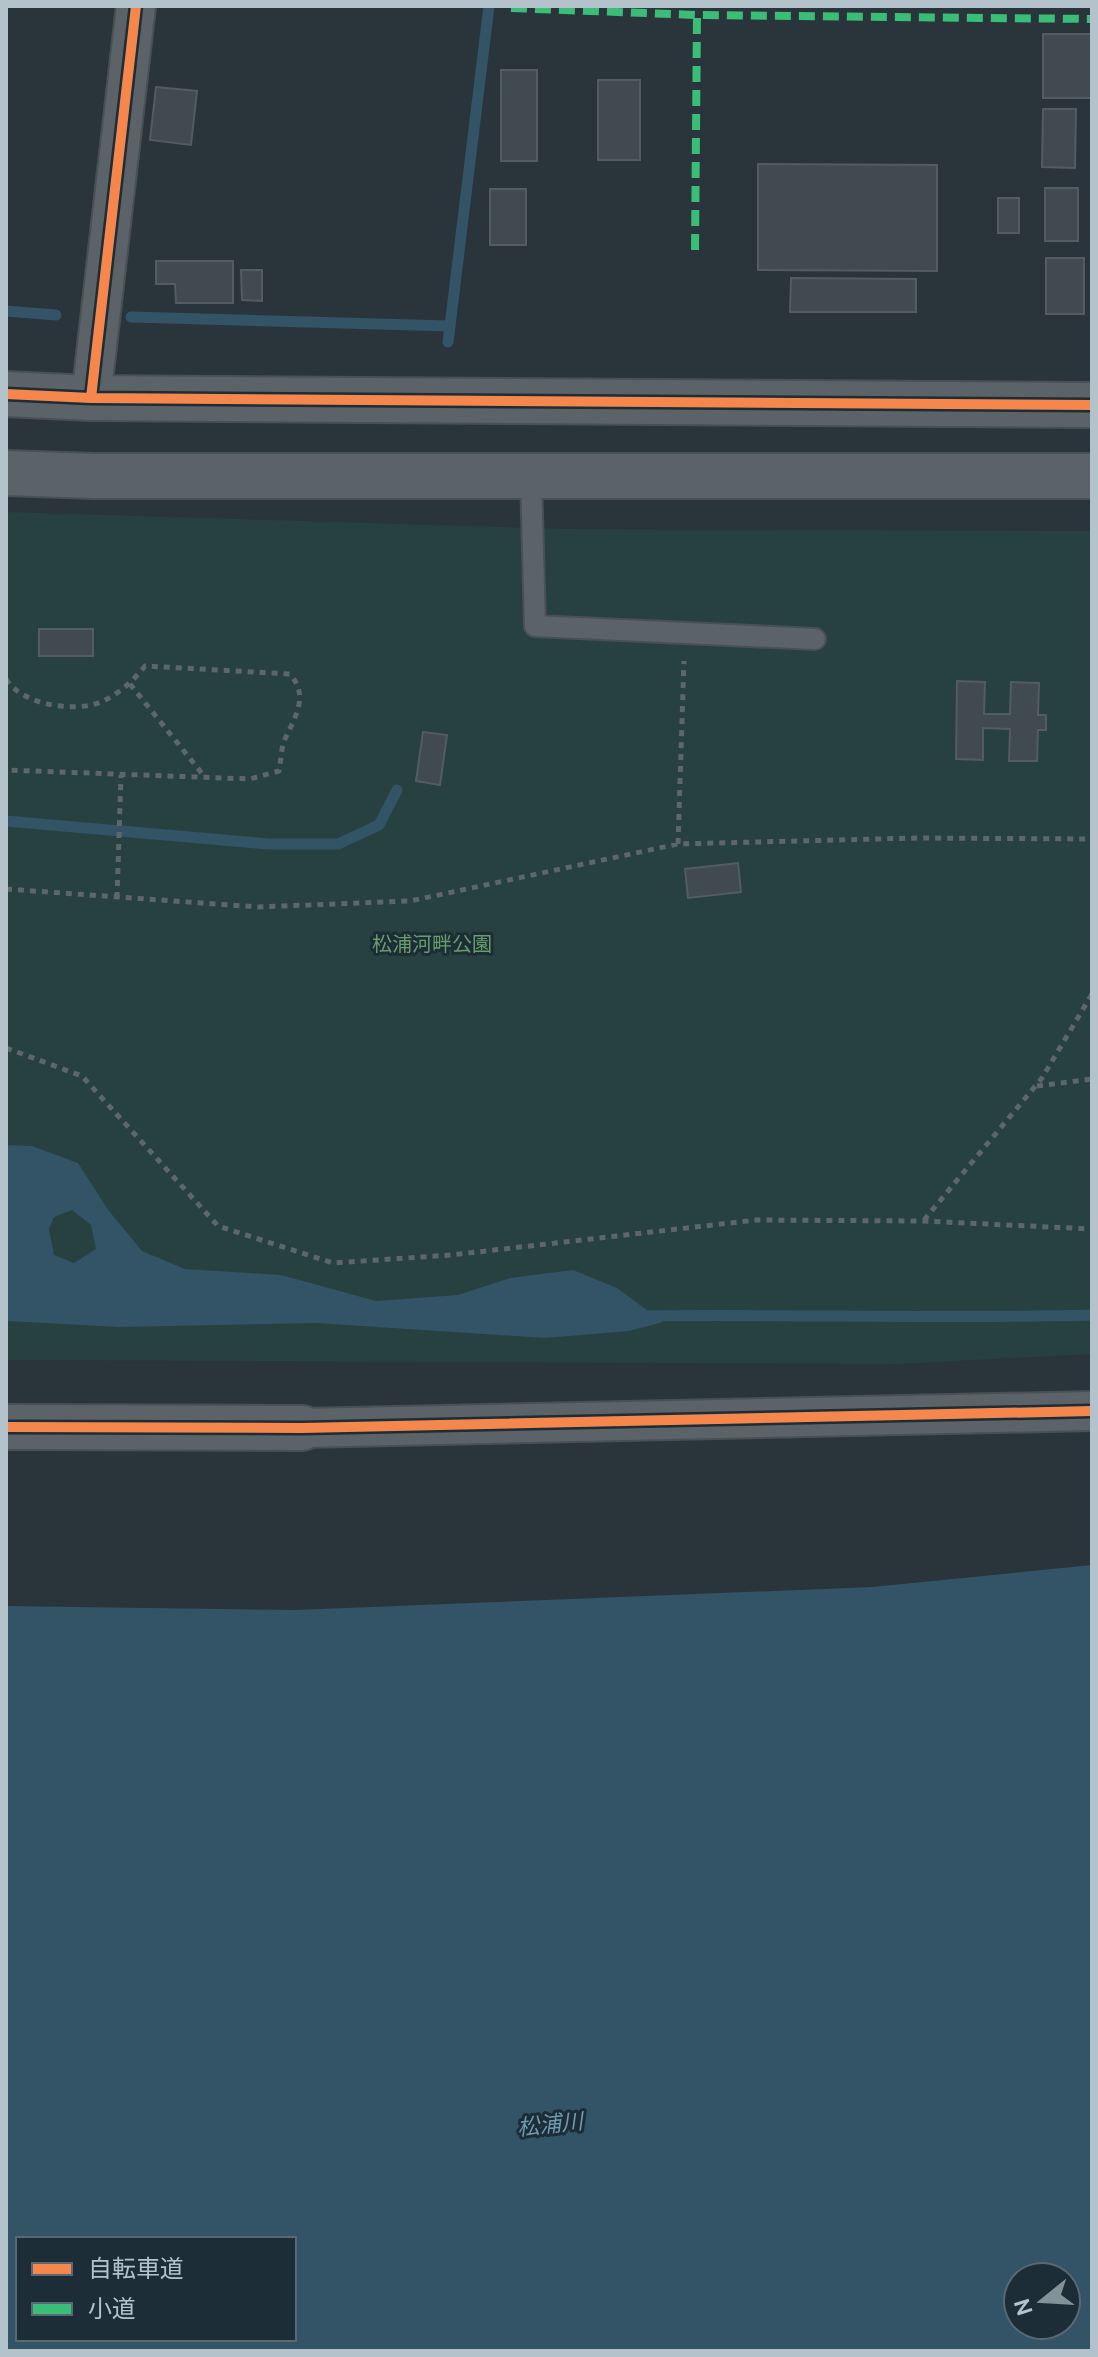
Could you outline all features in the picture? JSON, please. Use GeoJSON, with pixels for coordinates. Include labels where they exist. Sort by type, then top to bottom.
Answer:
{"type":"FeatureCollection","features":[{"type":"Feature","properties":{"kind":"street"},"geometry":{"type":"LineString","coordinates":[[91,398],[136,6]]}},
{"type":"Feature","properties":{"kind":"street"},"geometry":{"type":"LineString","coordinates":[[6,394],[91,398],[1092,405]]}},
{"type":"Feature","properties":{"kind":"street"},"geometry":{"type":"LineString","coordinates":[[6,473],[94,476],[1092,476]]}},
{"type":"Feature","properties":{"kind":"street"},"geometry":{"type":"LineString","coordinates":[[6,1427],[302,1428],[1092,1411]]}},
{"type":"Feature","properties":{"kind":"lane"},"geometry":{"type":"LineString","coordinates":[[531,476],[535,626],[815,639]]}},
{"type":"Feature","properties":{"kind":"path"},"geometry":{"type":"LineString","coordinates":[[678,844],[685,634]]}},
{"type":"Feature","properties":{"kind":"path"},"geometry":{"type":"LineString","coordinates":[[6,770],[250,779],[279,771],[283,742],[301,702],[300,685],[290,674],[145,666],[130,684],[98,703],[62,707],[30,698],[7,684]]}},
{"type":"Feature","properties":{"kind":"path"},"geometry":{"type":"LineString","coordinates":[[130,684],[204,776]]}},
{"type":"Feature","properties":{"kind":"path"},"geometry":{"type":"LineString","coordinates":[[117,898],[121,775]]}},
{"type":"Feature","properties":{"kind":"path"},"geometry":{"type":"LineString","coordinates":[[6,889],[258,907],[410,901],[678,844],[917,838],[1092,839]]}},
{"type":"Feature","properties":{"kind":"path"},"geometry":{"type":"LineString","coordinates":[[923,1221],[1036,1086],[1092,994]]}},
{"type":"Feature","properties":{"kind":"path"},"geometry":{"type":"LineString","coordinates":[[6,1048],[82,1076],[218,1226],[333,1263],[451,1255],[756,1220],[923,1221],[1092,1229]]}},
{"type":"Feature","properties":{"kind":"path"},"geometry":{"type":"LineString","coordinates":[[1036,1086],[1092,1079]]}},
{"type":"Feature","properties":{"kind":"green space","name":"松浦河畔公園"},"geometry":{"type":"Polygon","coordinates":[[[6,512],[567,529],[1092,531],[1092,1354],[899,1364],[6,1360],[6,512]]]}},
{"type":"Feature","properties":{"kind":"water"},"geometry":{"type":"Polygon","coordinates":[[[6,1145],[32,1146],[78,1163],[109,1211],[142,1251],[185,1269],[281,1275],[376,1301],[458,1295],[510,1278],[573,1270],[617,1288],[663,1322],[629,1331],[545,1338],[316,1323],[120,1327],[6,1321],[6,1145]],[[72,1210],[54,1217],[49,1229],[54,1255],[74,1263],[96,1249],[91,1225],[72,1210]]]}},
{"type":"Feature","properties":{"kind":"water","name":"松浦川"},"geometry":{"type":"Polygon","coordinates":[[[1092,1565],[1092,2351],[6,2351],[6,1606],[295,1610],[872,1587],[1092,1565]]]}},
{"type":"Feature","properties":{"kind":"building"},"geometry":{"type":"Polygon","coordinates":[[[1043,34],[1092,34],[1092,98],[1043,98],[1043,34]]]}},
{"type":"Feature","properties":{"kind":"building"},"geometry":{"type":"Polygon","coordinates":[[[501,70],[537,70],[537,161],[501,161],[501,70]]]}},
{"type":"Feature","properties":{"kind":"building"},"geometry":{"type":"Polygon","coordinates":[[[598,80],[640,80],[640,160],[598,160],[598,80]]]}},
{"type":"Feature","properties":{"kind":"building"},"geometry":{"type":"Polygon","coordinates":[[[156,87],[197,91],[191,145],[150,140],[156,87]]]}},
{"type":"Feature","properties":{"kind":"building"},"geometry":{"type":"Polygon","coordinates":[[[1043,109],[1076,109],[1075,168],[1042,167],[1043,109]]]}},
{"type":"Feature","properties":{"kind":"building"},"geometry":{"type":"Polygon","coordinates":[[[758,164],[937,165],[937,271],[758,270],[758,164]]]}},
{"type":"Feature","properties":{"kind":"building"},"geometry":{"type":"Polygon","coordinates":[[[1045,188],[1078,188],[1078,241],[1045,241],[1045,188]]]}},
{"type":"Feature","properties":{"kind":"building"},"geometry":{"type":"Polygon","coordinates":[[[490,189],[526,189],[526,245],[490,245],[490,189]]]}},
{"type":"Feature","properties":{"kind":"building"},"geometry":{"type":"Polygon","coordinates":[[[998,198],[1019,198],[1019,233],[998,233],[998,198]]]}},
{"type":"Feature","properties":{"kind":"building"},"geometry":{"type":"Polygon","coordinates":[[[1046,258],[1084,258],[1084,314],[1046,314],[1046,258]]]}},
{"type":"Feature","properties":{"kind":"building"},"geometry":{"type":"Polygon","coordinates":[[[156,261],[233,261],[233,303],[176,303],[175,284],[156,284],[156,261]]]}},
{"type":"Feature","properties":{"kind":"building"},"geometry":{"type":"Polygon","coordinates":[[[241,270],[262,270],[262,301],[242,300],[241,270]]]}},
{"type":"Feature","properties":{"kind":"building"},"geometry":{"type":"Polygon","coordinates":[[[791,278],[916,279],[916,312],[790,312],[791,278]]]}},
{"type":"Feature","properties":{"kind":"building"},"geometry":{"type":"Polygon","coordinates":[[[39,629],[93,629],[93,656],[39,656],[39,629]]]}},
{"type":"Feature","properties":{"kind":"building"},"geometry":{"type":"Polygon","coordinates":[[[957,681],[985,682],[984,714],[1010,714],[1011,682],[1039,683],[1038,715],[1046,715],[1046,730],[1038,730],[1037,761],[1009,761],[1010,729],[983,728],[983,760],[956,759],[957,681]]]}},
{"type":"Feature","properties":{"kind":"building"},"geometry":{"type":"Polygon","coordinates":[[[423,732],[447,735],[440,785],[416,781],[423,732]]]}},
{"type":"Feature","properties":{"kind":"building"},"geometry":{"type":"Polygon","coordinates":[[[738,863],[741,892],[688,898],[685,869],[738,863]]]}},
{"type":"Feature","properties":{"kind":"waterway"},"geometry":{"type":"LineString","coordinates":[[448,342],[489,6]]}},
{"type":"Feature","properties":{"kind":"waterway"},"geometry":{"type":"LineString","coordinates":[[6,311],[56,315]]}},
{"type":"Feature","properties":{"kind":"waterway"},"geometry":{"type":"LineString","coordinates":[[131,317],[449,326]]}},
{"type":"Feature","properties":{"kind":"waterway"},"geometry":{"type":"LineString","coordinates":[[6,821],[269,844],[338,844],[379,825],[397,790]]}},
{"type":"Feature","properties":{"kind":"waterway"},"geometry":{"type":"LineString","coordinates":[[645,1316],[1092,1315]]}},
{"type":"Feature","properties":{"kind":"marked path"},"geometry":{"type":"LineString","coordinates":[[511,8],[697,15],[1092,19]]}},
{"type":"Feature","properties":{"kind":"marked path"},"geometry":{"type":"LineString","coordinates":[[695,250],[697,15]]}},
{"type":"Feature","properties":{"kind":"cycle path"},"geometry":{"type":"LineString","coordinates":[[91,398],[136,6]]}},
{"type":"Feature","properties":{"kind":"cycle path"},"geometry":{"type":"LineString","coordinates":[[6,394],[91,398],[1092,405]]}},
{"type":"Feature","properties":{"kind":"cycle path"},"geometry":{"type":"LineString","coordinates":[[6,1427],[302,1428],[1092,1411]]}}]}
